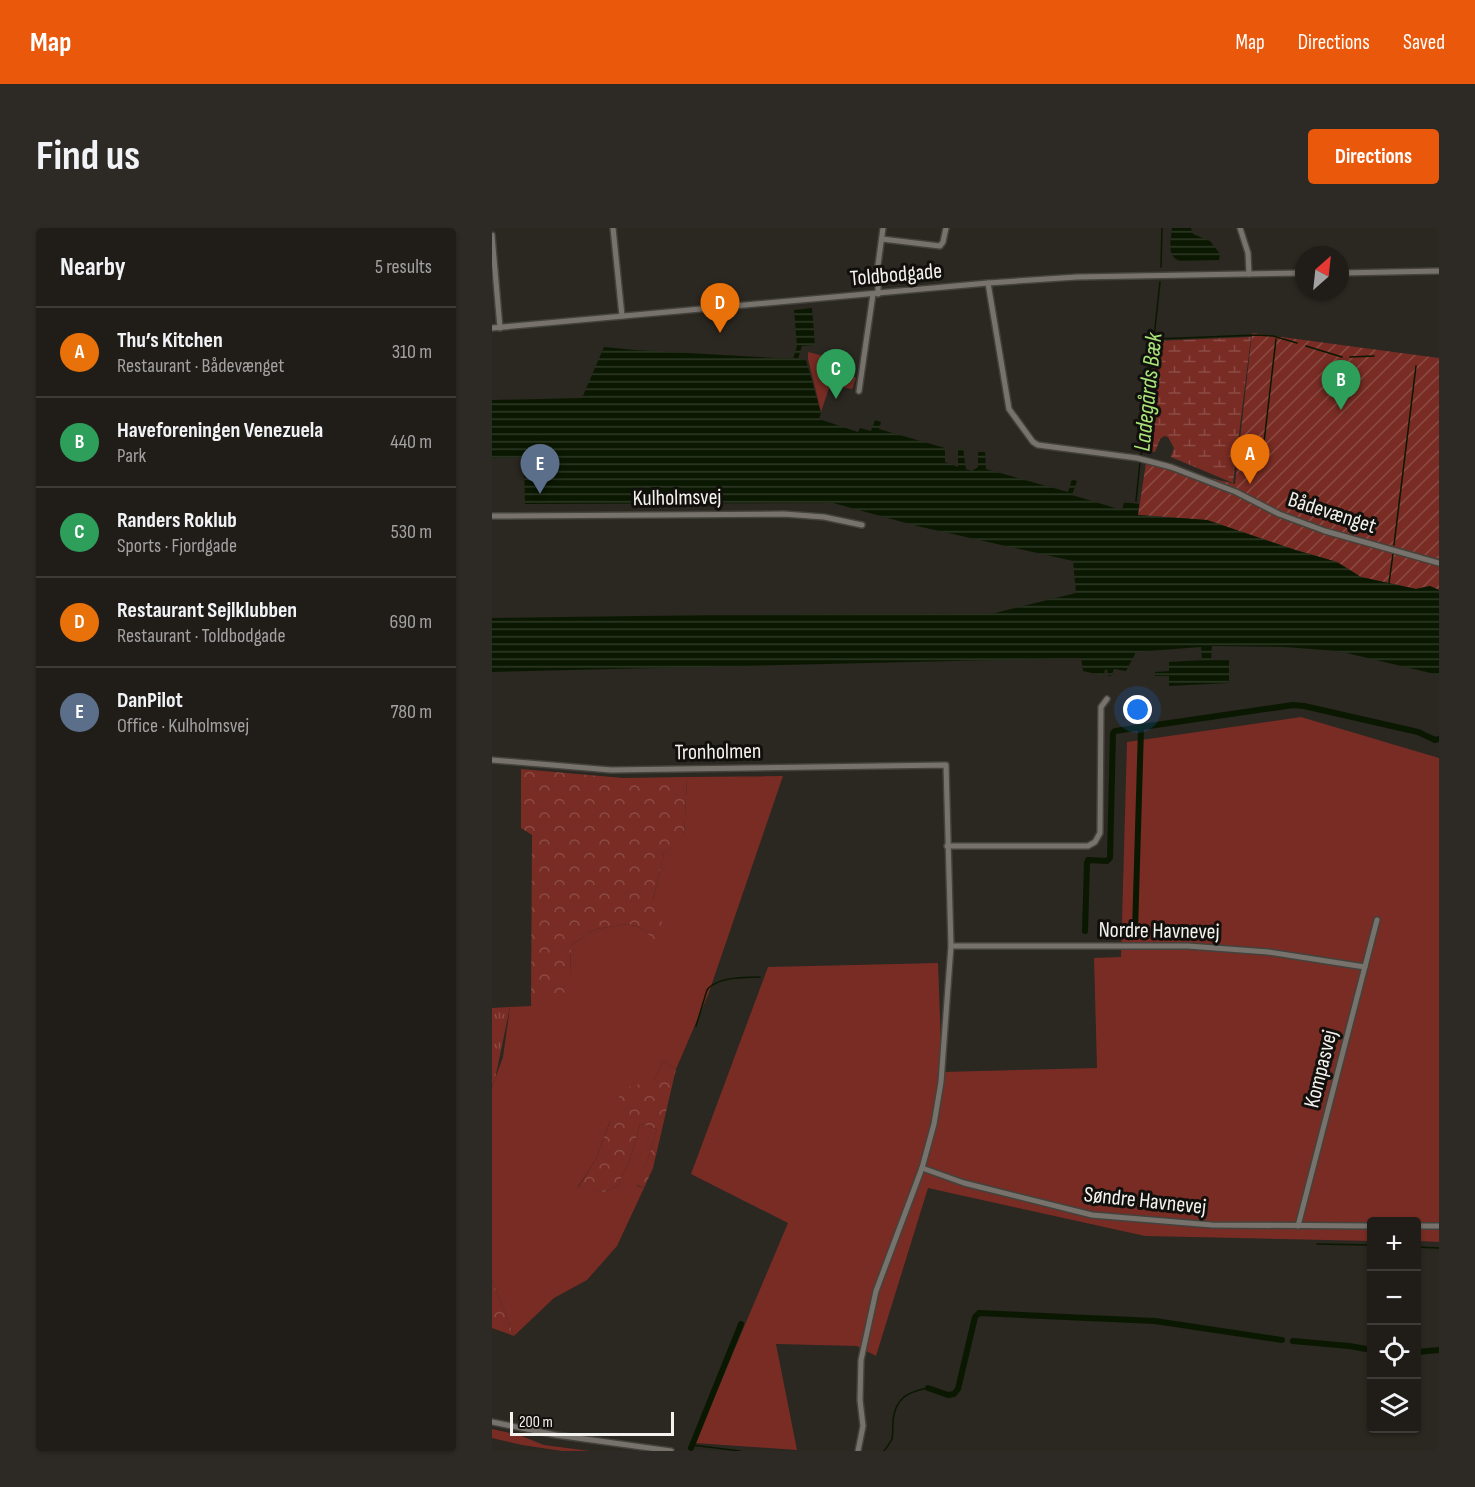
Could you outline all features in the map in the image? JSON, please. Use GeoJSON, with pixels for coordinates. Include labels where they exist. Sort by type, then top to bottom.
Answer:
{"type":"FeatureCollection","features":[{"type":"Feature","properties":{"kind":"street"},"geometry":{"type":"LineString","coordinates":[[613,228],[622,316]]}},
{"type":"Feature","properties":{"kind":"street"},"geometry":{"type":"LineString","coordinates":[[859,391],[883,228]]}},
{"type":"Feature","properties":{"kind":"street"},"geometry":{"type":"LineString","coordinates":[[882,239],[940,246],[946,228]]}},
{"type":"Feature","properties":{"kind":"street"},"geometry":{"type":"LineString","coordinates":[[1240,228],[1248,253],[1249,274]]}},
{"type":"Feature","properties":{"kind":"street"},"geometry":{"type":"LineString","coordinates":[[492,235],[494,286],[500,328]]}},
{"type":"Feature","properties":{"kind":"street"},"geometry":{"type":"LineString","coordinates":[[1349,273],[1439,272]]}},
{"type":"Feature","properties":{"kind":"street","name":"Toldbodgade"},"geometry":{"type":"LineString","coordinates":[[492,328],[1077,277],[1295,273]]}},
{"type":"Feature","properties":{"kind":"street","name":"Bådevænget"},"geometry":{"type":"LineString","coordinates":[[988,284],[1009,409],[1033,442],[1038,445],[1137,458],[1171,467],[1236,492],[1279,514],[1325,531],[1439,563]]}},
{"type":"Feature","properties":{"kind":"street","name":"Kulholmsvej"},"geometry":{"type":"LineString","coordinates":[[492,516],[783,514],[824,517],[862,525]]}},
{"type":"Feature","properties":{"kind":"street"},"geometry":{"type":"LineString","coordinates":[[858,1451],[863,1426],[860,1400],[861,1360],[876,1291],[922,1168],[934,1124],[941,1082],[951,946],[947,846],[1088,846],[1095,842],[1100,833],[1101,707],[1107,699]]}},
{"type":"Feature","properties":{"kind":"street","name":"Tronholmen"},"geometry":{"type":"LineString","coordinates":[[492,760],[611,770],[945,765],[947,846]]}},
{"type":"Feature","properties":{"kind":"street","name":"Kompasvej"},"geometry":{"type":"LineString","coordinates":[[1298,1226],[1377,920]]}},
{"type":"Feature","properties":{"kind":"street","name":"Nordre Havnevej"},"geometry":{"type":"LineString","coordinates":[[951,946],[1188,946],[1268,952],[1365,967]]}},
{"type":"Feature","properties":{"kind":"street","name":"Søndre Havnevej"},"geometry":{"type":"LineString","coordinates":[[922,1168],[964,1183],[1092,1215],[1212,1225],[1367,1226]]}},
{"type":"Feature","properties":{"kind":"street"},"geometry":{"type":"LineString","coordinates":[[1421,1226],[1439,1226]]}},
{"type":"Feature","properties":{"kind":"street"},"geometry":{"type":"LineString","coordinates":[[492,1422],[556,1435],[671,1451]]}},
{"type":"Feature","properties":{"kind":"green space"},"geometry":{"type":"Polygon","coordinates":[[[1252,333],[1439,358],[1439,590],[1430,586],[1416,589],[1361,577],[1337,562],[1207,520],[1138,515],[1146,463],[1235,484],[1252,333]]]}},
{"type":"Feature","properties":{"kind":"green space"},"geometry":{"type":"Polygon","coordinates":[[[1251,337],[1233,483],[1171,457],[1174,448],[1168,437],[1164,436],[1160,439],[1155,452],[1144,450],[1156,341],[1251,337]]]}},
{"type":"Feature","properties":{"kind":"green space"},"geometry":{"type":"Polygon","coordinates":[[[808,352],[820,355],[856,378],[852,389],[830,385],[821,412],[808,359],[808,352]]]}},
{"type":"Feature","properties":{"kind":"green space"},"geometry":{"type":"Polygon","coordinates":[[[1301,717],[1439,758],[1439,1242],[1421,1241],[1421,1217],[1367,1217],[1367,1241],[1145,1236],[928,1188],[876,1356],[857,1346],[776,1344],[797,1450],[695,1443],[788,1223],[691,1174],[768,967],[938,963],[942,1072],[1097,1068],[1094,958],[1121,957],[1127,742],[1301,717]]]}},
{"type":"Feature","properties":{"kind":"green space"},"geometry":{"type":"Polygon","coordinates":[[[521,769],[623,778],[687,777],[684,838],[664,853],[653,900],[665,912],[656,941],[641,928],[628,924],[596,929],[571,945],[570,975],[565,992],[531,1006],[532,835],[521,828],[521,769]]]}},
{"type":"Feature","properties":{"kind":"green space"},"geometry":{"type":"Polygon","coordinates":[[[783,776],[708,995],[676,1069],[663,1061],[654,1080],[610,1121],[596,1159],[578,1187],[604,1192],[618,1186],[632,1153],[640,1124],[657,1129],[637,1186],[644,1188],[617,1246],[587,1280],[554,1298],[514,1336],[492,1280],[492,1087],[503,1057],[510,1007],[531,1006],[570,975],[571,945],[596,929],[628,924],[641,928],[656,940],[653,900],[664,853],[684,837],[687,777],[783,776]]]}},
{"type":"Feature","properties":{"kind":"green space"},"geometry":{"type":"Polygon","coordinates":[[[510,1007],[495,1079],[492,1086],[492,1008],[510,1007]]]}},
{"type":"Feature","properties":{"kind":"green space"},"geometry":{"type":"Polygon","coordinates":[[[663,1061],[676,1069],[653,1168],[644,1188],[637,1185],[657,1129],[640,1124],[632,1153],[618,1186],[604,1192],[578,1188],[596,1159],[622,1089],[654,1080],[663,1061]]]}},
{"type":"Feature","properties":{"kind":"green space"},"geometry":{"type":"Polygon","coordinates":[[[492,1280],[514,1336],[492,1328],[492,1280]]]}},
{"type":"Feature","properties":{"kind":"green space"},"geometry":{"type":"Polygon","coordinates":[[[492,1429],[519,1435],[544,1445],[590,1451],[562,1451],[522,1445],[492,1438],[492,1429]]]}},
{"type":"Feature","properties":{"kind":"shaded area"},"geometry":{"type":"Polygon","coordinates":[[[1172,228],[1191,228],[1193,234],[1210,241],[1220,254],[1219,260],[1180,261],[1176,259],[1170,248],[1172,228]]]}},
{"type":"Feature","properties":{"kind":"shaded area"},"geometry":{"type":"Polygon","coordinates":[[[812,308],[815,345],[802,346],[798,359],[806,360],[821,413],[819,419],[858,432],[860,428],[871,431],[875,420],[881,422],[879,429],[945,448],[945,462],[958,467],[958,448],[963,448],[966,469],[972,471],[978,467],[978,452],[985,452],[986,469],[1068,492],[1072,479],[1077,481],[1072,495],[1122,510],[1124,502],[1139,504],[1138,515],[1207,520],[1337,562],[1361,577],[1416,589],[1430,586],[1439,590],[1439,675],[1338,651],[1284,647],[1212,646],[1211,660],[1229,660],[1229,683],[1169,686],[1169,676],[1155,676],[1155,672],[1169,671],[1169,662],[1202,660],[1201,647],[1136,652],[1126,671],[1114,669],[1111,676],[1108,676],[1107,669],[1104,674],[1100,675],[1083,671],[1081,658],[492,672],[492,618],[991,614],[1076,593],[1073,561],[917,526],[833,503],[525,504],[524,459],[521,457],[492,458],[492,400],[582,398],[604,347],[793,359],[797,346],[794,310],[812,308]]]}},
{"type":"Feature","properties":{"kind":"waterway","name":"Ladegårds Bæk"},"geometry":{"type":"LineString","coordinates":[[1161,267],[1162,228]]}},
{"type":"Feature","properties":{"kind":"waterway","name":"Ladegårds Bæk"},"geometry":{"type":"LineString","coordinates":[[1141,457],[1160,282]]}},
{"type":"Feature","properties":{"kind":"waterway"},"geometry":{"type":"LineString","coordinates":[[1155,339],[1257,335],[1273,336],[1297,343]]}},
{"type":"Feature","properties":{"kind":"waterway"},"geometry":{"type":"LineString","coordinates":[[1263,451],[1276,339]]}},
{"type":"Feature","properties":{"kind":"waterway"},"geometry":{"type":"LineString","coordinates":[[1306,346],[1342,357]]}},
{"type":"Feature","properties":{"kind":"waterway"},"geometry":{"type":"LineString","coordinates":[[1350,357],[1374,356]]}},
{"type":"Feature","properties":{"kind":"waterway"},"geometry":{"type":"LineString","coordinates":[[1394,545],[1416,366]]}},
{"type":"Feature","properties":{"kind":"waterway","name":"Ladegårds Bæk"},"geometry":{"type":"LineString","coordinates":[[1136,501],[1140,462]]}},
{"type":"Feature","properties":{"kind":"waterway"},"geometry":{"type":"LineString","coordinates":[[1389,583],[1393,554]]}},
{"type":"Feature","properties":{"kind":"waterway"},"geometry":{"type":"LineString","coordinates":[[1085,931],[1088,860],[1107,861],[1110,858],[1113,733],[1115,731],[1293,705],[1418,732],[1435,740],[1439,739]]}},
{"type":"Feature","properties":{"kind":"waterway"},"geometry":{"type":"LineString","coordinates":[[1135,931],[1141,728]]}},
{"type":"Feature","properties":{"kind":"waterway"},"geometry":{"type":"LineString","coordinates":[[696,1026],[707,990],[711,986],[724,980],[760,977]]}},
{"type":"Feature","properties":{"kind":"waterway"},"geometry":{"type":"LineString","coordinates":[[1317,1244],[1367,1245]]}},
{"type":"Feature","properties":{"kind":"waterway"},"geometry":{"type":"LineString","coordinates":[[1421,1247],[1439,1248]]}},
{"type":"Feature","properties":{"kind":"waterway"},"geometry":{"type":"LineString","coordinates":[[928,1388],[948,1395],[954,1394],[958,1389],[975,1317],[979,1313],[1155,1321],[1282,1340]]}},
{"type":"Feature","properties":{"kind":"waterway"},"geometry":{"type":"LineString","coordinates":[[691,1448],[741,1324]]}},
{"type":"Feature","properties":{"kind":"waterway"},"geometry":{"type":"LineString","coordinates":[[1293,1341],[1367,1349]]}},
{"type":"Feature","properties":{"kind":"waterway"},"geometry":{"type":"LineString","coordinates":[[1421,1352],[1439,1350]]}},
{"type":"Feature","properties":{"kind":"waterway"},"geometry":{"type":"LineString","coordinates":[[884,1451],[892,1439],[893,1420],[900,1401],[915,1391],[928,1388]]}},
{"type":"Feature","properties":{"kind":"waterway"},"geometry":{"type":"LineString","coordinates":[[692,1445],[740,1451]]}},
{"type":"Feature","properties":{"kind":"place","name":"Restaurant Sejlklubben"},"geometry":{"type":"Point","coordinates":[720,333]}},
{"type":"Feature","properties":{"kind":"place","name":"Randers Roklub"},"geometry":{"type":"Point","coordinates":[836,399]}},
{"type":"Feature","properties":{"kind":"place","name":"Haveforeningen Venezuela"},"geometry":{"type":"Point","coordinates":[1341,410]}},
{"type":"Feature","properties":{"kind":"place","name":"Thu’s Kitchen"},"geometry":{"type":"Point","coordinates":[1250,484]}},
{"type":"Feature","properties":{"kind":"place","name":"DanPilot"},"geometry":{"type":"Point","coordinates":[540,494]}}]}
